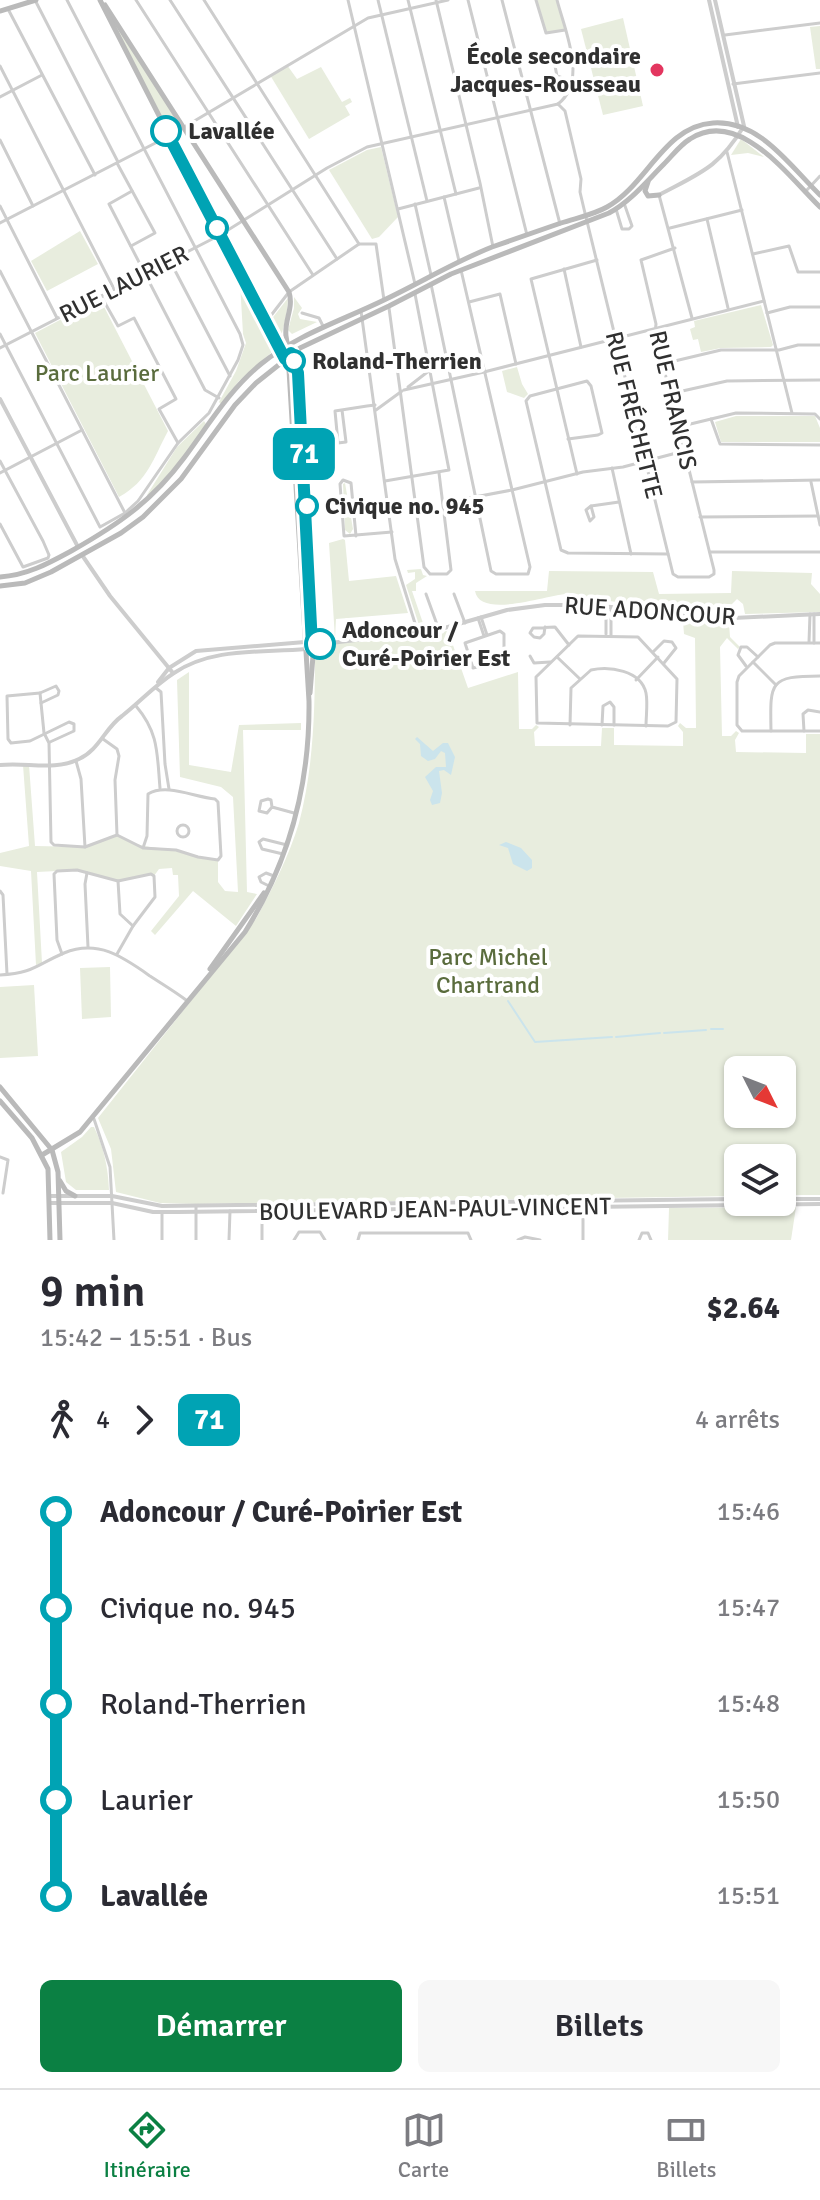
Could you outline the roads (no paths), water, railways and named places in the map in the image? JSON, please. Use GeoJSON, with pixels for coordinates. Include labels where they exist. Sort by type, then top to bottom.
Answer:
{"type":"FeatureCollection","features":[{"type":"Feature","properties":{"kind":"main road"},"geometry":{"type":"LineString","coordinates":[[0,11],[35,0]]}},
{"type":"Feature","properties":{"kind":"main road"},"geometry":{"type":"LineString","coordinates":[[101,0],[289,292],[292,307],[285,331],[301,392],[313,671],[309,701]]}},
{"type":"Feature","properties":{"kind":"main road"},"geometry":{"type":"LineString","coordinates":[[42,1155],[80,1132],[257,912],[297,815],[309,750],[291,376],[101,0]]}},
{"type":"Feature","properties":{"kind":"main road"},"geometry":{"type":"LineString","coordinates":[[0,577],[36,570],[120,523],[151,497],[229,397],[259,366],[287,344],[384,300],[459,261],[560,224],[586,219],[617,201],[685,131],[710,123],[741,126],[769,144],[820,195]]}},
{"type":"Feature","properties":{"kind":"main road"},"geometry":{"type":"LineString","coordinates":[[0,586],[37,579],[83,556],[155,507],[181,479],[235,405],[291,353],[460,270],[616,209],[697,135],[718,130],[739,134],[754,143],[820,207]]}},
{"type":"Feature","properties":{"kind":"main road"},"geometry":{"type":"LineString","coordinates":[[650,178],[646,194],[652,197],[659,195]]}},
{"type":"Feature","properties":{"kind":"main road"},"geometry":{"type":"LineString","coordinates":[[0,1087],[52,1150],[58,1176],[60,1240]]}},
{"type":"Feature","properties":{"kind":"main road"},"geometry":{"type":"LineString","coordinates":[[0,1101],[32,1138],[48,1169],[50,1240]]}},
{"type":"Feature","properties":{"kind":"main road"},"geometry":{"type":"LineString","coordinates":[[58,1176],[66,1191],[75,1196]]}},
{"type":"Feature","properties":{"kind":"street"},"geometry":{"type":"LineString","coordinates":[[35,0],[155,233],[131,246]]}},
{"type":"Feature","properties":{"kind":"street"},"geometry":{"type":"LineString","coordinates":[[0,334],[100,527],[125,513],[143,494],[178,443],[209,413],[238,360],[243,340],[67,0]]}},
{"type":"Feature","properties":{"kind":"street"},"geometry":{"type":"LineString","coordinates":[[136,0],[313,275]]}},
{"type":"Feature","properties":{"kind":"street"},"geometry":{"type":"LineString","coordinates":[[170,0],[337,259]]}},
{"type":"Feature","properties":{"kind":"street"},"geometry":{"type":"LineString","coordinates":[[204,0],[359,244]]}},
{"type":"Feature","properties":{"kind":"street"},"geometry":{"type":"LineString","coordinates":[[348,0],[415,284]]}},
{"type":"Feature","properties":{"kind":"street"},"geometry":{"type":"LineString","coordinates":[[378,0],[427,201]]}},
{"type":"Feature","properties":{"kind":"street"},"geometry":{"type":"LineString","coordinates":[[408,0],[456,194]]}},
{"type":"Feature","properties":{"kind":"street"},"geometry":{"type":"LineString","coordinates":[[0,223],[169,136],[354,25],[381,15],[448,0]]}},
{"type":"Feature","properties":{"kind":"street"},"geometry":{"type":"LineString","coordinates":[[468,0],[527,235]]}},
{"type":"Feature","properties":{"kind":"street"},"geometry":{"type":"LineString","coordinates":[[502,0],[560,224]]}},
{"type":"Feature","properties":{"kind":"street"},"geometry":{"type":"LineString","coordinates":[[536,0],[546,33],[565,30]]}},
{"type":"Feature","properties":{"kind":"street"},"geometry":{"type":"LineString","coordinates":[[557,0],[574,82],[558,104]]}},
{"type":"Feature","properties":{"kind":"street"},"geometry":{"type":"LineString","coordinates":[[712,0],[724,35],[732,84]]}},
{"type":"Feature","properties":{"kind":"street"},"geometry":{"type":"LineString","coordinates":[[692,318],[659,195],[704,171],[727,152],[739,134],[741,126],[712,0]]}},
{"type":"Feature","properties":{"kind":"street"},"geometry":{"type":"LineString","coordinates":[[436,1],[493,247]]}},
{"type":"Feature","properties":{"kind":"street"},"geometry":{"type":"LineString","coordinates":[[8,9],[95,175]]}},
{"type":"Feature","properties":{"kind":"street"},"geometry":{"type":"LineString","coordinates":[[724,35],[820,23]]}},
{"type":"Feature","properties":{"kind":"street"},"geometry":{"type":"LineString","coordinates":[[572,61],[555,66],[557,76],[574,82]]}},
{"type":"Feature","properties":{"kind":"street"},"geometry":{"type":"LineString","coordinates":[[0,66],[114,289]]}},
{"type":"Feature","properties":{"kind":"street"},"geometry":{"type":"LineString","coordinates":[[732,84],[820,73]]}},
{"type":"Feature","properties":{"kind":"street"},"geometry":{"type":"LineString","coordinates":[[0,97],[42,75]]}},
{"type":"Feature","properties":{"kind":"street","name":"RUE LAURIER"},"geometry":{"type":"LineString","coordinates":[[0,348],[220,235],[346,158],[382,143],[558,104]]}},
{"type":"Feature","properties":{"kind":"street","name":"RUE FRÉCHETTE"},"geometry":{"type":"LineString","coordinates":[[558,104],[565,111],[581,179],[580,192],[586,219],[668,554]]}},
{"type":"Feature","properties":{"kind":"street"},"geometry":{"type":"LineString","coordinates":[[0,140],[33,206]]}},
{"type":"Feature","properties":{"kind":"street"},"geometry":{"type":"LineString","coordinates":[[727,152],[792,413]]}},
{"type":"Feature","properties":{"kind":"street"},"geometry":{"type":"LineString","coordinates":[[804,192],[820,176]]}},
{"type":"Feature","properties":{"kind":"street"},"geometry":{"type":"LineString","coordinates":[[398,209],[479,188]]}},
{"type":"Feature","properties":{"kind":"street"},"geometry":{"type":"LineString","coordinates":[[132,191],[109,204],[205,390],[219,398]]}},
{"type":"Feature","properties":{"kind":"street"},"geometry":{"type":"LineString","coordinates":[[444,197],[459,261]]}},
{"type":"Feature","properties":{"kind":"street"},"geometry":{"type":"LineString","coordinates":[[616,209],[622,229],[629,229],[632,226],[624,203]]}},
{"type":"Feature","properties":{"kind":"street"},"geometry":{"type":"LineString","coordinates":[[415,204],[431,275]]}},
{"type":"Feature","properties":{"kind":"street"},"geometry":{"type":"LineString","coordinates":[[0,206],[57,318]]}},
{"type":"Feature","properties":{"kind":"street"},"geometry":{"type":"LineString","coordinates":[[670,228],[742,210]]}},
{"type":"Feature","properties":{"kind":"street"},"geometry":{"type":"LineString","coordinates":[[707,219],[728,309]]}},
{"type":"Feature","properties":{"kind":"street"},"geometry":{"type":"LineString","coordinates":[[266,322],[289,292],[359,244],[376,244],[384,300]]}},
{"type":"Feature","properties":{"kind":"street"},"geometry":{"type":"LineString","coordinates":[[753,254],[789,246],[798,272],[820,272]]}},
{"type":"Feature","properties":{"kind":"street","name":"RUE FRANCIS"},"geometry":{"type":"LineString","coordinates":[[668,554],[674,576],[707,577],[714,574],[662,364],[641,260],[675,248]]}},
{"type":"Feature","properties":{"kind":"street"},"geometry":{"type":"LineString","coordinates":[[577,474],[531,279],[597,260]]}},
{"type":"Feature","properties":{"kind":"street"},"geometry":{"type":"LineString","coordinates":[[170,261],[230,376]]}},
{"type":"Feature","properties":{"kind":"street"},"geometry":{"type":"LineString","coordinates":[[564,269],[581,347]]}},
{"type":"Feature","properties":{"kind":"street"},"geometry":{"type":"LineString","coordinates":[[431,284],[492,572],[524,575],[530,571],[460,270]]}},
{"type":"Feature","properties":{"kind":"street"},"geometry":{"type":"LineString","coordinates":[[0,271],[125,513]]}},
{"type":"Feature","properties":{"kind":"street"},"geometry":{"type":"LineString","coordinates":[[385,481],[449,470],[415,293]]}},
{"type":"Feature","properties":{"kind":"street"},"geometry":{"type":"LineString","coordinates":[[469,302],[500,294],[517,364]]}},
{"type":"Feature","properties":{"kind":"street"},"geometry":{"type":"LineString","coordinates":[[101,296],[118,326],[134,318],[176,399],[159,409],[178,443]]}},
{"type":"Feature","properties":{"kind":"street"},"geometry":{"type":"LineString","coordinates":[[403,391],[764,301]]}},
{"type":"Feature","properties":{"kind":"street"},"geometry":{"type":"LineString","coordinates":[[389,306],[403,391],[425,571],[430,574],[447,574],[451,570],[439,473]]}},
{"type":"Feature","properties":{"kind":"street"},"geometry":{"type":"LineString","coordinates":[[767,313],[788,307],[820,307]]}},
{"type":"Feature","properties":{"kind":"street"},"geometry":{"type":"LineString","coordinates":[[361,310],[397,568],[418,633]]}},
{"type":"Feature","properties":{"kind":"street"},"geometry":{"type":"LineString","coordinates":[[302,313],[319,318],[323,326]]}},
{"type":"Feature","properties":{"kind":"street"},"geometry":{"type":"LineString","coordinates":[[662,364],[721,350],[776,350],[798,345],[820,345]]}},
{"type":"Feature","properties":{"kind":"street"},"geometry":{"type":"LineString","coordinates":[[342,410],[346,442],[338,443],[335,411],[342,410],[376,407],[430,370]]}},
{"type":"Feature","properties":{"kind":"street"},"geometry":{"type":"LineString","coordinates":[[669,394],[727,381],[820,380]]}},
{"type":"Feature","properties":{"kind":"street"},"geometry":{"type":"LineString","coordinates":[[568,439],[598,435],[602,430],[589,382],[529,396],[526,401],[563,551],[668,554]]}},
{"type":"Feature","properties":{"kind":"street"},"geometry":{"type":"LineString","coordinates":[[0,399],[83,556],[110,596],[173,673]]}},
{"type":"Feature","properties":{"kind":"street"},"geometry":{"type":"LineString","coordinates":[[678,427],[736,413],[816,414],[820,419]]}},
{"type":"Feature","properties":{"kind":"street"},"geometry":{"type":"LineString","coordinates":[[711,419],[720,444],[820,445]]}},
{"type":"Feature","properties":{"kind":"street"},"geometry":{"type":"LineString","coordinates":[[2,472],[82,430]]}},
{"type":"Feature","properties":{"kind":"street"},"geometry":{"type":"LineString","coordinates":[[443,503],[684,451]]}},
{"type":"Feature","properties":{"kind":"street"},"geometry":{"type":"LineString","coordinates":[[0,461],[2,472],[48,558],[23,567],[0,524]]}},
{"type":"Feature","properties":{"kind":"street"},"geometry":{"type":"LineString","coordinates":[[612,468],[631,554]]}},
{"type":"Feature","properties":{"kind":"street"},"geometry":{"type":"LineString","coordinates":[[356,536],[351,483],[343,480],[340,484],[343,534],[346,537],[356,536],[392,532]]}},
{"type":"Feature","properties":{"kind":"street"},"geometry":{"type":"LineString","coordinates":[[692,482],[820,480]]}},
{"type":"Feature","properties":{"kind":"street"},"geometry":{"type":"LineString","coordinates":[[811,481],[820,525]]}},
{"type":"Feature","properties":{"kind":"street"},"geometry":{"type":"LineString","coordinates":[[591,506],[620,502]]}},
{"type":"Feature","properties":{"kind":"street"},"geometry":{"type":"LineString","coordinates":[[700,517],[818,516]]}},
{"type":"Feature","properties":{"kind":"street"},"geometry":{"type":"LineString","coordinates":[[710,552],[820,552]]}},
{"type":"Feature","properties":{"kind":"street"},"geometry":{"type":"LineString","coordinates":[[426,594],[439,630]]}},
{"type":"Feature","properties":{"kind":"street"},"geometry":{"type":"LineString","coordinates":[[454,594],[465,623]]}},
{"type":"Feature","properties":{"kind":"street","name":"RUE ADONCOUR"},"geometry":{"type":"LineString","coordinates":[[76,761],[103,739],[118,719],[173,673],[215,655],[306,649],[312,645],[439,630],[539,606],[609,606],[708,619],[815,614]]}},
{"type":"Feature","properties":{"kind":"street"},"geometry":{"type":"LineString","coordinates":[[608,636],[609,606]]}},
{"type":"Feature","properties":{"kind":"street"},"geometry":{"type":"LineString","coordinates":[[812,642],[815,614]]}},
{"type":"Feature","properties":{"kind":"street"},"geometry":{"type":"LineString","coordinates":[[480,618],[485,636]]}},
{"type":"Feature","properties":{"kind":"street"},"geometry":{"type":"LineString","coordinates":[[545,627],[555,627],[569,645]]}},
{"type":"Feature","properties":{"kind":"street"},"geometry":{"type":"LineString","coordinates":[[503,632],[505,658],[475,670],[465,643],[485,636],[503,632]]}},
{"type":"Feature","properties":{"kind":"street"},"geometry":{"type":"LineString","coordinates":[[578,636],[638,637],[677,679],[677,719],[674,725],[540,724],[536,720],[536,677],[569,645],[578,636]]}},
{"type":"Feature","properties":{"kind":"street"},"geometry":{"type":"LineString","coordinates":[[653,652],[664,641],[672,642],[676,648],[664,663]]}},
{"type":"Feature","properties":{"kind":"street","name":"RUE ADONCOUR"},"geometry":{"type":"LineString","coordinates":[[155,687],[169,668],[196,651],[305,642],[312,645]]}},
{"type":"Feature","properties":{"kind":"street"},"geometry":{"type":"LineString","coordinates":[[820,643],[775,643],[747,668],[737,682],[737,725],[742,731],[820,731]]}},
{"type":"Feature","properties":{"kind":"street"},"geometry":{"type":"LineString","coordinates":[[747,668],[738,655],[741,647],[747,647],[758,657]]}},
{"type":"Feature","properties":{"kind":"street"},"geometry":{"type":"LineString","coordinates":[[530,656],[534,663],[552,662]]}},
{"type":"Feature","properties":{"kind":"street"},"geometry":{"type":"LineString","coordinates":[[557,656],[580,679]]}},
{"type":"Feature","properties":{"kind":"street"},"geometry":{"type":"LineString","coordinates":[[636,680],[658,657]]}},
{"type":"Feature","properties":{"kind":"street"},"geometry":{"type":"LineString","coordinates":[[753,662],[776,685]]}},
{"type":"Feature","properties":{"kind":"street"},"geometry":{"type":"LineString","coordinates":[[570,725],[570,692],[594,668],[619,669],[636,680],[646,692],[646,726]]}},
{"type":"Feature","properties":{"kind":"street"},"geometry":{"type":"LineString","coordinates":[[771,731],[771,691],[776,685],[789,676],[820,676]]}},
{"type":"Feature","properties":{"kind":"street"},"geometry":{"type":"LineString","coordinates":[[41,703],[58,695],[56,686],[40,693],[7,696],[8,739],[11,743],[25,742],[69,722],[74,724],[74,731],[49,743]]}},
{"type":"Feature","properties":{"kind":"street"},"geometry":{"type":"LineString","coordinates":[[155,687],[161,692],[169,789]]}},
{"type":"Feature","properties":{"kind":"street"},"geometry":{"type":"LineString","coordinates":[[40,693],[44,733],[49,743],[51,842],[54,845],[85,847],[117,835],[143,848],[176,850],[218,860],[221,856],[218,802],[169,789],[160,788],[148,794],[147,836],[143,848]]}},
{"type":"Feature","properties":{"kind":"street"},"geometry":{"type":"LineString","coordinates":[[602,725],[603,706],[610,702],[614,707],[614,725]]}},
{"type":"Feature","properties":{"kind":"street"},"geometry":{"type":"LineString","coordinates":[[136,706],[149,722],[155,741],[160,788]]}},
{"type":"Feature","properties":{"kind":"street"},"geometry":{"type":"LineString","coordinates":[[804,731],[803,714],[808,710],[820,712]]}},
{"type":"Feature","properties":{"kind":"street"},"geometry":{"type":"LineString","coordinates":[[103,739],[117,749],[119,756],[115,780],[117,835]]}},
{"type":"Feature","properties":{"kind":"street"},"geometry":{"type":"LineString","coordinates":[[155,741],[164,740]]}},
{"type":"Feature","properties":{"kind":"street"},"geometry":{"type":"LineString","coordinates":[[0,765],[50,765],[76,761],[81,779],[85,847]]}},
{"type":"Feature","properties":{"kind":"street"},"geometry":{"type":"LineString","coordinates":[[272,807],[297,815]]}},
{"type":"Feature","properties":{"kind":"street"},"geometry":{"type":"LineString","coordinates":[[283,854],[262,849],[259,842],[263,839],[287,845]]}},
{"type":"Feature","properties":{"kind":"street"},"geometry":{"type":"LineString","coordinates":[[62,954],[57,940],[54,874],[60,870],[77,870],[118,881],[148,874],[154,876],[154,900],[133,926],[117,954]]}},
{"type":"Feature","properties":{"kind":"street"},"geometry":{"type":"LineString","coordinates":[[87,873],[88,947]]}},
{"type":"Feature","properties":{"kind":"street"},"geometry":{"type":"LineString","coordinates":[[269,886],[259,877],[266,873],[274,876]]}},
{"type":"Feature","properties":{"kind":"street"},"geometry":{"type":"LineString","coordinates":[[118,881],[120,914],[133,926]]}},
{"type":"Feature","properties":{"kind":"street"},"geometry":{"type":"LineString","coordinates":[[0,891],[3,895],[7,974]]}},
{"type":"Feature","properties":{"kind":"street"},"geometry":{"type":"LineString","coordinates":[[0,975],[29,971],[62,954],[88,947],[117,954],[186,1000]]}},
{"type":"Feature","properties":{"kind":"street"},"geometry":{"type":"LineString","coordinates":[[93,1117],[108,1155],[114,1240]]}},
{"type":"Feature","properties":{"kind":"street"},"geometry":{"type":"LineString","coordinates":[[0,1157],[8,1160],[3,1193]]}},
{"type":"Feature","properties":{"kind":"street","name":"BOULEVARD JEAN-PAUL-VINCENT"},"geometry":{"type":"LineString","coordinates":[[59,1200],[75,1196],[112,1196],[152,1205],[230,1211],[262,1208],[583,1207],[820,1201]]}},
{"type":"Feature","properties":{"kind":"street","name":"BOULEVARD JEAN-PAUL-VINCENT"},"geometry":{"type":"LineString","coordinates":[[50,1200],[112,1203],[162,1212],[724,1199]]}},
{"type":"Feature","properties":{"kind":"street","name":"BOULEVARD JEAN-PAUL-VINCENT"},"geometry":{"type":"LineString","coordinates":[[796,1200],[820,1201]]}},
{"type":"Feature","properties":{"kind":"street"},"geometry":{"type":"LineString","coordinates":[[583,1201],[583,1240]]}},
{"type":"Feature","properties":{"kind":"street"},"geometry":{"type":"LineString","coordinates":[[262,1208],[262,1240]]}},
{"type":"Feature","properties":{"kind":"street"},"geometry":{"type":"LineString","coordinates":[[196,1209],[196,1240]]}},
{"type":"Feature","properties":{"kind":"street"},"geometry":{"type":"LineString","coordinates":[[229,1240],[230,1211]]}},
{"type":"Feature","properties":{"kind":"street"},"geometry":{"type":"LineString","coordinates":[[162,1212],[162,1240]]}},
{"type":"Feature","properties":{"kind":"street"},"geometry":{"type":"LineString","coordinates":[[294,1240],[299,1232],[320,1232],[325,1240]]}},
{"type":"Feature","properties":{"kind":"street"},"geometry":{"type":"LineString","coordinates":[[358,1240],[360,1233],[468,1233],[471,1240]]}},
{"type":"Feature","properties":{"kind":"street"},"geometry":{"type":"LineString","coordinates":[[639,1240],[642,1233],[648,1233],[651,1240]]}},
{"type":"Feature","properties":{"kind":"street"},"geometry":{"type":"LineString","coordinates":[[518,1240],[540,1240]]}},
{"type":"Feature","properties":{"kind":"water"},"geometry":{"type":"Polygon","coordinates":[[[417,737],[433,751],[448,743],[455,757],[451,775],[444,770],[439,771],[440,803],[432,805],[433,791],[425,777],[436,767],[446,767],[445,753],[441,751],[435,759],[428,761],[421,756],[417,737]]]}},
{"type":"Feature","properties":{"kind":"water"},"geometry":{"type":"Polygon","coordinates":[[[506,842],[521,848],[532,860],[532,868],[527,871],[513,864],[508,848],[499,845],[506,842]]]}},
{"type":"Feature","properties":{"kind":"waterway"},"geometry":{"type":"LineString","coordinates":[[508,1001],[535,1042],[612,1037]]}},
{"type":"Feature","properties":{"kind":"waterway"},"geometry":{"type":"LineString","coordinates":[[711,1029],[723,1029]]}},
{"type":"Feature","properties":{"kind":"waterway"},"geometry":{"type":"LineString","coordinates":[[664,1033],[706,1030]]}},
{"type":"Feature","properties":{"kind":"waterway"},"geometry":{"type":"LineString","coordinates":[[616,1037],[660,1033]]}},
{"type":"Feature","properties":{"kind":"place","name":"École secondaire Jacques-Rousseau"},"geometry":{"type":"Point","coordinates":[657,70]}},
{"type":"Feature","properties":{"kind":"place","name":"Lavallée"},"geometry":{"type":"Point","coordinates":[166,131]}},
{"type":"Feature","properties":{"kind":"place","name":"Roland-Therrien"},"geometry":{"type":"Point","coordinates":[294,361]}},
{"type":"Feature","properties":{"kind":"place","name":"Civique no. 945"},"geometry":{"type":"Point","coordinates":[307,506]}},
{"type":"Feature","properties":{"kind":"place","name":"Adoncour / Curé-Poirier Est"},"geometry":{"type":"Point","coordinates":[320,644]}},
{"type":"Feature","properties":{"kind":"park label","name":"Parc Laurier"},"geometry":{"type":"Point","coordinates":[97,373]}},
{"type":"Feature","properties":{"kind":"park label","name":"Parc Michel Chartrand"},"geometry":{"type":"Point","coordinates":[488,971]}}]}
